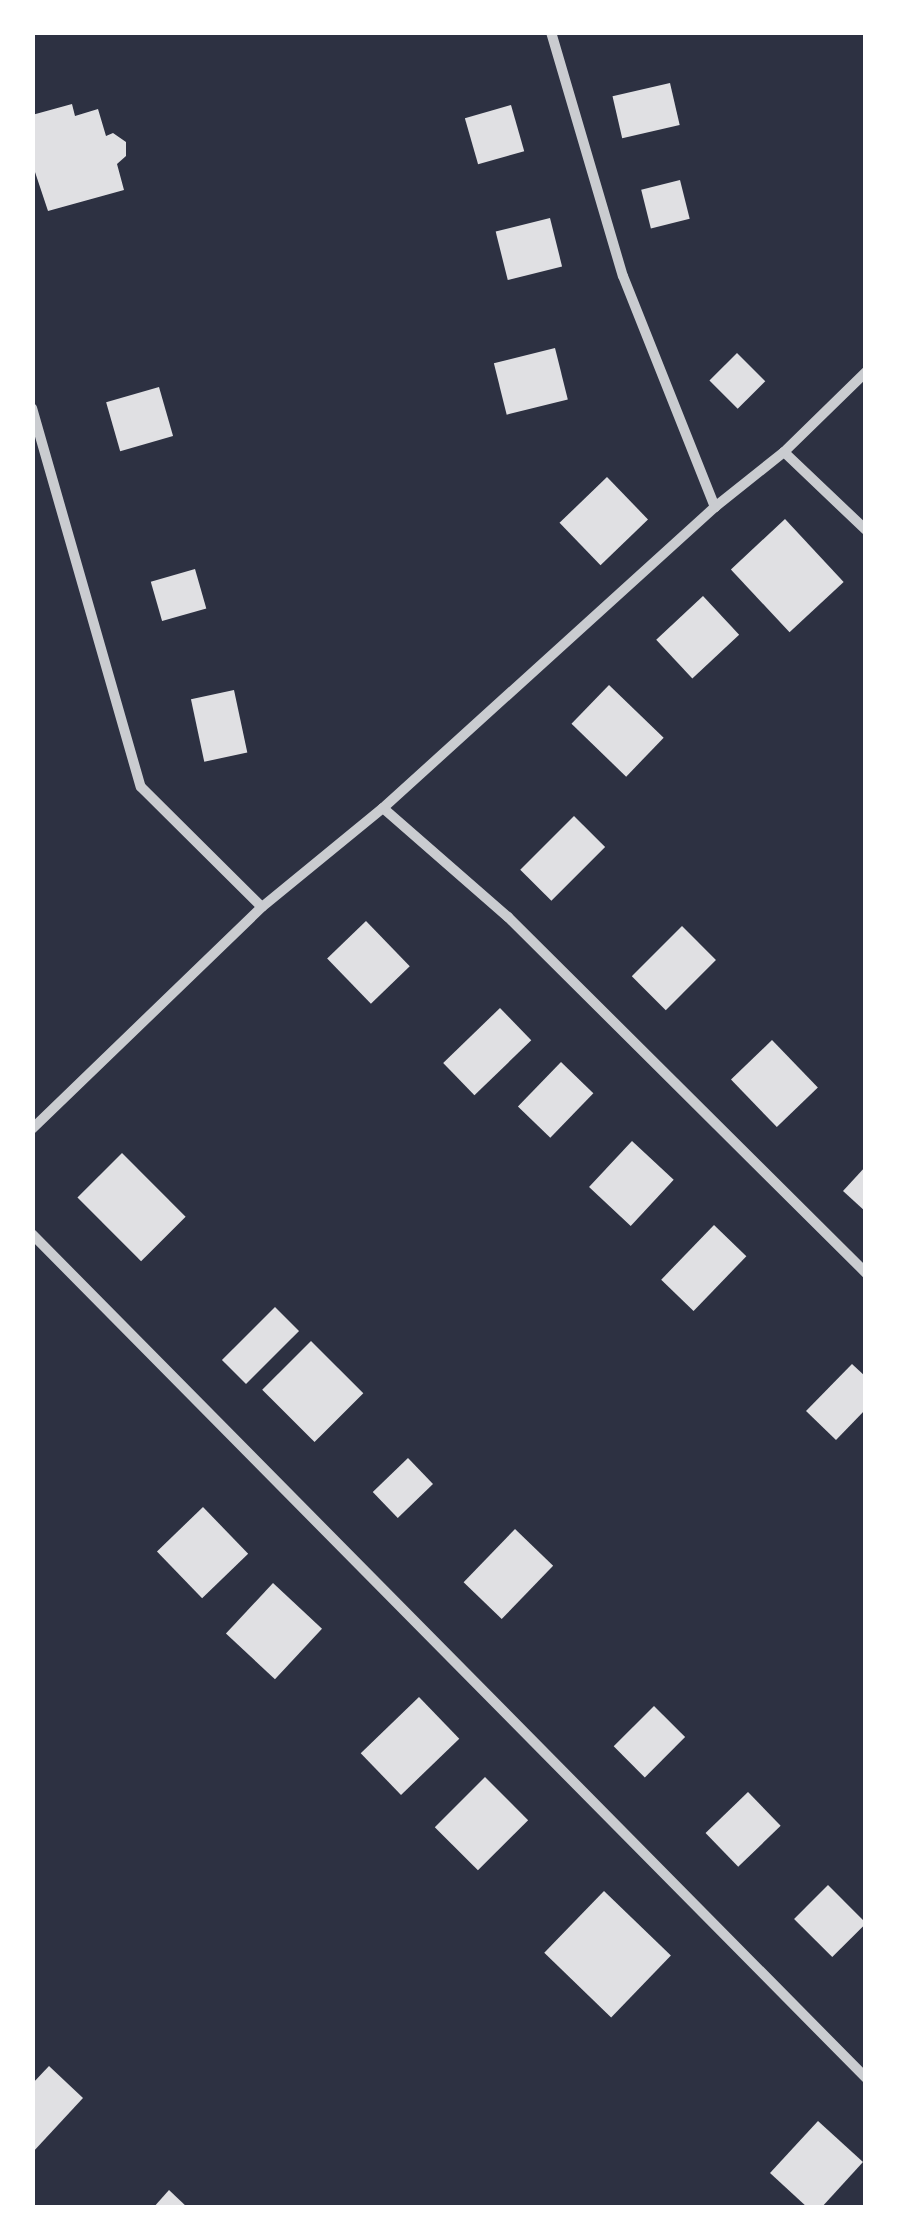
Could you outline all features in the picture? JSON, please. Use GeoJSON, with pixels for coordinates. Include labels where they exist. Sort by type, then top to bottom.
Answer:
{"type":"FeatureCollection","features":[{"type":"Feature","properties":{"kind":"street"},"geometry":{"type":"LineString","coordinates":[[551,32],[622,276],[715,508]]}},
{"type":"Feature","properties":{"kind":"street"},"geometry":{"type":"LineString","coordinates":[[32,1129],[262,906],[384,808],[715,508],[784,452],[866,372]]}},
{"type":"Feature","properties":{"kind":"street"},"geometry":{"type":"LineString","coordinates":[[32,408],[140,787],[262,906]]}},
{"type":"Feature","properties":{"kind":"street"},"geometry":{"type":"LineString","coordinates":[[784,452],[866,530]]}},
{"type":"Feature","properties":{"kind":"street"},"geometry":{"type":"LineString","coordinates":[[384,808],[508,917],[866,1273]]}},
{"type":"Feature","properties":{"kind":"street"},"geometry":{"type":"LineString","coordinates":[[32,1234],[866,2078]]}},
{"type":"Feature","properties":{"kind":"building"},"geometry":{"type":"Polygon","coordinates":[[[670,83],[680,125],[622,138],[613,96],[670,83]]]}},
{"type":"Feature","properties":{"kind":"building"},"geometry":{"type":"Polygon","coordinates":[[[72,104],[75,116],[98,109],[106,136],[113,133],[126,142],[126,156],[117,164],[124,190],[48,211],[32,163],[32,115],[72,104]]]}},
{"type":"Feature","properties":{"kind":"building"},"geometry":{"type":"Polygon","coordinates":[[[511,105],[524,151],[478,164],[465,118],[511,105]]]}},
{"type":"Feature","properties":{"kind":"building"},"geometry":{"type":"Polygon","coordinates":[[[680,180],[690,219],[651,228],[641,190],[680,180]]]}},
{"type":"Feature","properties":{"kind":"building"},"geometry":{"type":"Polygon","coordinates":[[[550,218],[562,267],[508,280],[496,232],[550,218]]]}},
{"type":"Feature","properties":{"kind":"building"},"geometry":{"type":"Polygon","coordinates":[[[555,348],[568,399],[507,415],[494,363],[555,348]]]}},
{"type":"Feature","properties":{"kind":"building"},"geometry":{"type":"Polygon","coordinates":[[[737,353],[765,381],[738,409],[709,381],[737,353]]]}},
{"type":"Feature","properties":{"kind":"building"},"geometry":{"type":"Polygon","coordinates":[[[159,387],[173,436],[120,451],[106,402],[159,387]]]}},
{"type":"Feature","properties":{"kind":"building"},"geometry":{"type":"Polygon","coordinates":[[[607,477],[648,519],[601,565],[560,523],[607,477]]]}},
{"type":"Feature","properties":{"kind":"building"},"geometry":{"type":"Polygon","coordinates":[[[785,519],[844,582],[790,632],[731,569],[785,519]]]}},
{"type":"Feature","properties":{"kind":"building"},"geometry":{"type":"Polygon","coordinates":[[[195,569],[206,608],[162,621],[151,582],[195,569]]]}},
{"type":"Feature","properties":{"kind":"building"},"geometry":{"type":"Polygon","coordinates":[[[703,596],[739,635],[692,678],[656,640],[703,596]]]}},
{"type":"Feature","properties":{"kind":"building"},"geometry":{"type":"Polygon","coordinates":[[[609,685],[664,738],[626,777],[571,724],[609,685]]]}},
{"type":"Feature","properties":{"kind":"building"},"geometry":{"type":"Polygon","coordinates":[[[234,690],[247,753],[204,762],[191,699],[234,690]]]}},
{"type":"Feature","properties":{"kind":"building"},"geometry":{"type":"Polygon","coordinates":[[[574,816],[605,847],[551,901],[520,870],[574,816]]]}},
{"type":"Feature","properties":{"kind":"building"},"geometry":{"type":"Polygon","coordinates":[[[366,921],[410,966],[371,1004],[327,959],[366,921]]]}},
{"type":"Feature","properties":{"kind":"building"},"geometry":{"type":"Polygon","coordinates":[[[682,926],[716,960],[666,1010],[632,976],[682,926]]]}},
{"type":"Feature","properties":{"kind":"building"},"geometry":{"type":"Polygon","coordinates":[[[500,1008],[531,1040],[474,1095],[443,1063],[500,1008]]]}},
{"type":"Feature","properties":{"kind":"building"},"geometry":{"type":"Polygon","coordinates":[[[772,1040],[818,1087],[777,1127],[731,1080],[772,1040]]]}},
{"type":"Feature","properties":{"kind":"building"},"geometry":{"type":"Polygon","coordinates":[[[561,1062],[593,1093],[550,1138],[518,1107],[561,1062]]]}},
{"type":"Feature","properties":{"kind":"building"},"geometry":{"type":"Polygon","coordinates":[[[632,1141],[674,1180],[631,1226],[589,1187],[632,1141]]]}},
{"type":"Feature","properties":{"kind":"building"},"geometry":{"type":"Polygon","coordinates":[[[122,1153],[186,1217],[141,1261],[77,1198],[122,1153]]]}},
{"type":"Feature","properties":{"kind":"building"},"geometry":{"type":"Polygon","coordinates":[[[866,1166],[866,1212],[843,1191],[866,1166]]]}},
{"type":"Feature","properties":{"kind":"building"},"geometry":{"type":"Polygon","coordinates":[[[714,1225],[746,1256],[694,1311],[661,1280],[714,1225]]]}},
{"type":"Feature","properties":{"kind":"building"},"geometry":{"type":"Polygon","coordinates":[[[275,1307],[299,1331],[246,1384],[222,1360],[275,1307]]]}},
{"type":"Feature","properties":{"kind":"building"},"geometry":{"type":"Polygon","coordinates":[[[311,1341],[363,1393],[315,1442],[262,1390],[311,1341]]]}},
{"type":"Feature","properties":{"kind":"building"},"geometry":{"type":"Polygon","coordinates":[[[852,1364],[866,1377],[866,1409],[836,1440],[806,1411],[852,1364]]]}},
{"type":"Feature","properties":{"kind":"building"},"geometry":{"type":"Polygon","coordinates":[[[408,1458],[433,1484],[398,1518],[373,1492],[408,1458]]]}},
{"type":"Feature","properties":{"kind":"building"},"geometry":{"type":"Polygon","coordinates":[[[203,1507],[248,1554],[202,1598],[157,1551],[203,1507]]]}},
{"type":"Feature","properties":{"kind":"building"},"geometry":{"type":"Polygon","coordinates":[[[515,1529],[553,1566],[502,1619],[464,1582],[515,1529]]]}},
{"type":"Feature","properties":{"kind":"building"},"geometry":{"type":"Polygon","coordinates":[[[273,1583],[322,1629],[275,1679],[226,1633],[273,1583]]]}},
{"type":"Feature","properties":{"kind":"building"},"geometry":{"type":"Polygon","coordinates":[[[419,1697],[459,1739],[401,1795],[361,1753],[419,1697]]]}},
{"type":"Feature","properties":{"kind":"building"},"geometry":{"type":"Polygon","coordinates":[[[654,1706],[685,1737],[645,1777],[614,1746],[654,1706]]]}},
{"type":"Feature","properties":{"kind":"building"},"geometry":{"type":"Polygon","coordinates":[[[485,1777],[528,1820],[478,1870],[435,1827],[485,1777]]]}},
{"type":"Feature","properties":{"kind":"building"},"geometry":{"type":"Polygon","coordinates":[[[748,1792],[781,1826],[738,1867],[706,1833],[748,1792]]]}},
{"type":"Feature","properties":{"kind":"building"},"geometry":{"type":"Polygon","coordinates":[[[828,1885],[866,1923],[832,1957],[794,1919],[828,1885]]]}},
{"type":"Feature","properties":{"kind":"building"},"geometry":{"type":"Polygon","coordinates":[[[604,1891],[671,1956],[611,2017],[544,1953],[604,1891]]]}},
{"type":"Feature","properties":{"kind":"building"},"geometry":{"type":"Polygon","coordinates":[[[49,2066],[83,2098],[32,2153],[32,2084],[49,2066]]]}},
{"type":"Feature","properties":{"kind":"building"},"geometry":{"type":"Polygon","coordinates":[[[818,2121],[863,2162],[821,2208],[808,2208],[770,2173],[818,2121]]]}},
{"type":"Feature","properties":{"kind":"building"},"geometry":{"type":"Polygon","coordinates":[[[169,2190],[188,2208],[153,2208],[169,2190]]]}}]}
